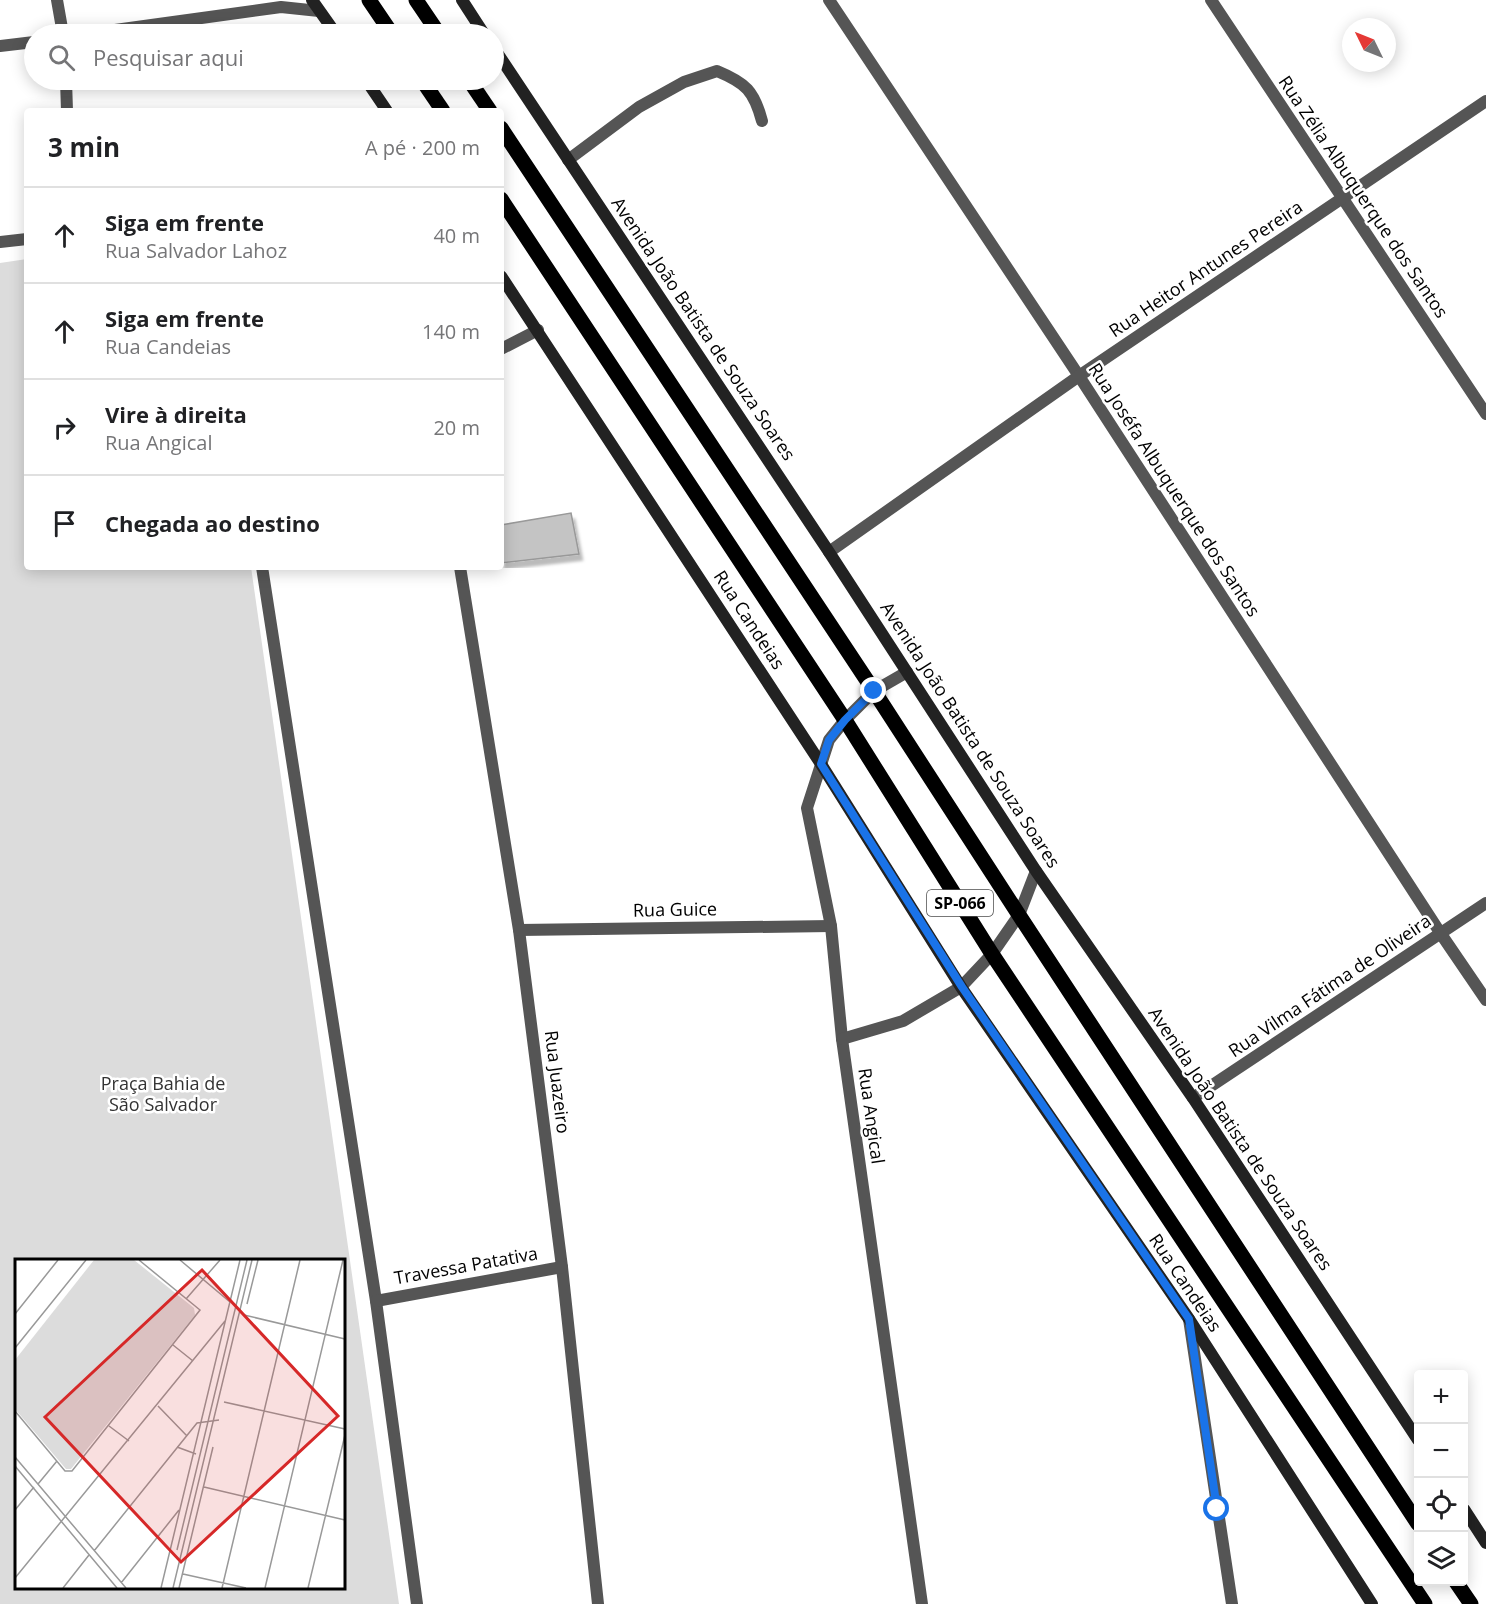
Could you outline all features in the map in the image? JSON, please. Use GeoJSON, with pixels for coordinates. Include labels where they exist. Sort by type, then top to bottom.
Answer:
{"type":"FeatureCollection","features":[{"type":"Feature","properties":{"kind":"main road"},"geometry":{"type":"LineString","coordinates":[[312,0],[329,24]]}},
{"type":"Feature","properties":{"kind":"main road"},"geometry":{"type":"LineString","coordinates":[[369,0],[385,24]]}},
{"type":"Feature","properties":{"kind":"main road"},"geometry":{"type":"LineString","coordinates":[[416,0],[432,24]]}},
{"type":"Feature","properties":{"kind":"main road"},"geometry":{"type":"LineString","coordinates":[[463,0],[478,24]]}},
{"type":"Feature","properties":{"kind":"main road","name":"Avenida João Batista de Souza Soares"},"geometry":{"type":"LineString","coordinates":[[504,63],[830,552],[1036,871],[1193,1098],[1414,1432]]}},
{"type":"Feature","properties":{"kind":"main road"},"geometry":{"type":"LineString","coordinates":[[373,90],[385,108]]}},
{"type":"Feature","properties":{"kind":"main road"},"geometry":{"type":"LineString","coordinates":[[429,90],[441,108]]}},
{"type":"Feature","properties":{"kind":"main road"},"geometry":{"type":"LineString","coordinates":[[476,90],[488,108]]}},
{"type":"Feature","properties":{"kind":"main road","name":"SP-066"},"geometry":{"type":"LineString","coordinates":[[504,133],[874,691],[1414,1516]]}},
{"type":"Feature","properties":{"kind":"main road","name":"SP-066"},"geometry":{"type":"LineString","coordinates":[[504,204],[845,720],[992,954],[1425,1604]]}},
{"type":"Feature","properties":{"kind":"main road","name":"Rua Candeias"},"geometry":{"type":"LineString","coordinates":[[504,280],[821,764],[962,987],[1189,1319],[1372,1604]]}},
{"type":"Feature","properties":{"kind":"main road"},"geometry":{"type":"LineString","coordinates":[[1468,1515],[1486,1543]]}},
{"type":"Feature","properties":{"kind":"main road"},"geometry":{"type":"LineString","coordinates":[[1459,1586],[1471,1604]]}},
{"type":"Feature","properties":{"kind":"street"},"geometry":{"type":"LineString","coordinates":[[57,0],[61,24]]}},
{"type":"Feature","properties":{"kind":"street","name":"Rua Joséfa Albuquerque dos Santos"},"geometry":{"type":"LineString","coordinates":[[829,0],[1079,376],[1486,1000]]}},
{"type":"Feature","properties":{"kind":"street","name":"Rua Zélia Albuquerque dos Santos"},"geometry":{"type":"LineString","coordinates":[[1211,0],[1486,414]]}},
{"type":"Feature","properties":{"kind":"street"},"geometry":{"type":"LineString","coordinates":[[158,24],[281,7],[319,11]]}},
{"type":"Feature","properties":{"kind":"street"},"geometry":{"type":"LineString","coordinates":[[0,46],[24,43]]}},
{"type":"Feature","properties":{"kind":"street"},"geometry":{"type":"LineString","coordinates":[[568,160],[639,107],[684,82],[717,71],[738,80],[752,93],[762,121]]}},
{"type":"Feature","properties":{"kind":"street"},"geometry":{"type":"LineString","coordinates":[[67,90],[68,108]]}},
{"type":"Feature","properties":{"kind":"street","name":"Rua Heitor Antunes Pereira"},"geometry":{"type":"LineString","coordinates":[[830,552],[1079,376],[1486,102]]}},
{"type":"Feature","properties":{"kind":"street"},"geometry":{"type":"LineString","coordinates":[[0,242],[24,238]]}},
{"type":"Feature","properties":{"kind":"street"},"geometry":{"type":"LineString","coordinates":[[504,347],[538,330]]}},
{"type":"Feature","properties":{"kind":"street"},"geometry":{"type":"LineString","coordinates":[[262,570],[376,1300],[417,1604]]}},
{"type":"Feature","properties":{"kind":"street","name":"Rua Juazeiro"},"geometry":{"type":"LineString","coordinates":[[460,570],[519,930],[562,1267],[598,1604]]}},
{"type":"Feature","properties":{"kind":"street","name":"Rua Angical"},"geometry":{"type":"LineString","coordinates":[[908,672],[874,691],[829,740],[807,808],[831,926],[842,1039],[922,1604]]}},
{"type":"Feature","properties":{"kind":"street"},"geometry":{"type":"LineString","coordinates":[[842,1039],[903,1022],[962,987],[992,954],[1019,915],[1036,871]]}},
{"type":"Feature","properties":{"kind":"street","name":"Rua Vilma Fátima de Oliveira"},"geometry":{"type":"LineString","coordinates":[[1193,1098],[1486,903]]}},
{"type":"Feature","properties":{"kind":"street","name":"Rua Guice"},"geometry":{"type":"LineString","coordinates":[[519,930],[831,926]]}},
{"type":"Feature","properties":{"kind":"street","name":"Travessa Patativa"},"geometry":{"type":"LineString","coordinates":[[376,1300],[562,1267]]}},
{"type":"Feature","properties":{"kind":"street"},"geometry":{"type":"LineString","coordinates":[[1189,1319],[1232,1604]]}},
{"type":"Feature","properties":{"kind":"green space","name":"Praça Bahia de São Salvador"},"geometry":{"type":"Polygon","coordinates":[[[24,259],[24,570],[251,570],[399,1604],[0,1604],[0,263],[24,259]]]}},
{"type":"Feature","properties":{"kind":"building"},"geometry":{"type":"Polygon","coordinates":[[[571,513],[579,554],[504,563],[504,524],[571,513]]]}},
{"type":"Feature","properties":{"kind":"route"},"geometry":{"type":"LineString","coordinates":[[874,691],[829,740],[821,764],[962,987],[1189,1319],[1217,1509]]}}]}
